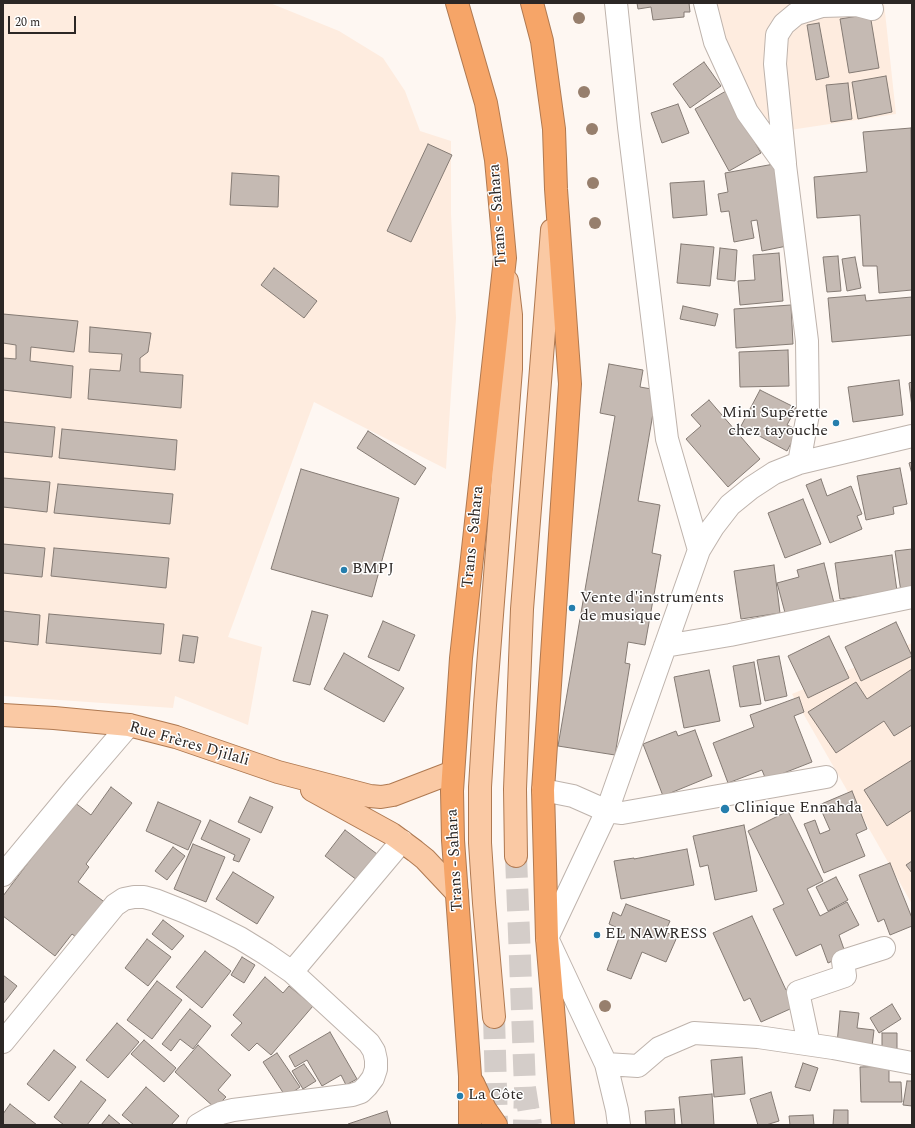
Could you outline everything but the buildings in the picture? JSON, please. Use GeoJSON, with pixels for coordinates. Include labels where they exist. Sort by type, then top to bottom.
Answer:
{"type":"FeatureCollection","features":[{"type":"Feature","properties":{"kind":"highway","name":"Trans - Sahara"},"geometry":{"type":"LineString","coordinates":[[457,3],[486,103],[496,160],[505,258],[461,658],[452,791],[453,840],[470,1076],[470,1125]]}},
{"type":"Feature","properties":{"kind":"highway"},"geometry":{"type":"LineString","coordinates":[[532,3],[542,41],[554,129],[556,189],[570,384],[543,790],[547,938],[563,1125]]}},
{"type":"Feature","properties":{"kind":"highway"},"geometry":{"type":"LineString","coordinates":[[470,1076],[486,1109],[496,1125]]}},
{"type":"Feature","properties":{"kind":"highway"},"geometry":{"type":"LineString","coordinates":[[556,1125],[560,1098]]}},
{"type":"Feature","properties":{"kind":"main road"},"geometry":{"type":"LineString","coordinates":[[516,856],[515,788],[522,609],[556,189]]}},
{"type":"Feature","properties":{"kind":"main road"},"geometry":{"type":"LineString","coordinates":[[494,1017],[480,843],[480,788],[511,369],[511,315],[505,258]]}},
{"type":"Feature","properties":{"kind":"main road","name":"Rue Frères Djilali"},"geometry":{"type":"LineString","coordinates":[[3,715],[54,718],[129,726],[176,738],[278,772]]}},
{"type":"Feature","properties":{"kind":"main road"},"geometry":{"type":"LineString","coordinates":[[278,772],[359,794],[381,797],[404,792],[454,772]]}},
{"type":"Feature","properties":{"kind":"main road"},"geometry":{"type":"LineString","coordinates":[[278,772],[380,826],[415,851],[434,868],[457,893]]}},
{"type":"Feature","properties":{"kind":"street"},"geometry":{"type":"LineString","coordinates":[[616,3],[630,135],[667,439],[699,550]]}},
{"type":"Feature","properties":{"kind":"street"},"geometry":{"type":"LineString","coordinates":[[705,3],[714,42],[747,112],[785,165]]}},
{"type":"Feature","properties":{"kind":"street"},"geometry":{"type":"LineString","coordinates":[[799,463],[808,414],[807,341],[785,165],[775,64],[777,35],[784,24],[796,14],[822,6],[857,5],[872,9]]}},
{"type":"Feature","properties":{"kind":"street"},"geometry":{"type":"LineString","coordinates":[[619,1125],[606,1064],[547,938],[607,811],[699,550],[713,527],[730,505],[751,488],[768,477],[799,463],[912,436]]}},
{"type":"Feature","properties":{"kind":"street"},"geometry":{"type":"LineString","coordinates":[[665,646],[730,635],[912,597]]}},
{"type":"Feature","properties":{"kind":"street"},"geometry":{"type":"LineString","coordinates":[[3,875],[129,726]]}},
{"type":"Feature","properties":{"kind":"street"},"geometry":{"type":"LineString","coordinates":[[543,790],[560,792],[573,796],[607,811],[628,813],[826,777]]}},
{"type":"Feature","properties":{"kind":"street"},"geometry":{"type":"LineString","coordinates":[[292,972],[402,841]]}},
{"type":"Feature","properties":{"kind":"street"},"geometry":{"type":"LineString","coordinates":[[3,1042],[115,905],[124,899],[134,896],[155,900],[212,924],[240,938],[266,954],[292,972],[369,1043],[374,1051],[376,1069],[373,1078],[368,1086],[360,1092],[352,1095],[233,1110],[216,1115],[198,1125]]}},
{"type":"Feature","properties":{"kind":"street"},"geometry":{"type":"LineString","coordinates":[[809,1044],[798,992],[845,976],[843,962],[884,948]]}},
{"type":"Feature","properties":{"kind":"street"},"geometry":{"type":"LineString","coordinates":[[606,1064],[638,1066],[659,1048],[694,1033],[758,1037],[809,1044],[912,1063]]}},
{"type":"Feature","properties":{"kind":"shaded area"},"geometry":{"type":"Polygon","coordinates":[[[3,3],[270,3],[339,31],[383,58],[405,91],[420,131],[451,141],[451,214],[456,318],[446,469],[314,402],[228,637],[262,647],[248,725],[175,696],[173,708],[3,696],[3,3]]]}},
{"type":"Feature","properties":{"kind":"shaded area"},"geometry":{"type":"Polygon","coordinates":[[[708,3],[884,3],[896,114],[790,130],[790,117],[763,120],[708,3]]]}},
{"type":"Feature","properties":{"kind":"shaded area"},"geometry":{"type":"Polygon","coordinates":[[[912,643],[912,904],[792,694],[912,643]]]}},
{"type":"Feature","properties":{"kind":"tunnel"},"geometry":{"type":"LineString","coordinates":[[516,856],[525,1088],[524,1125]]}},
{"type":"Feature","properties":{"kind":"tunnel"},"geometry":{"type":"LineString","coordinates":[[494,1017],[497,1125]]}},
{"type":"Feature","properties":{"kind":"tunnel"},"geometry":{"type":"LineString","coordinates":[[525,1088],[531,1125]]}},
{"type":"Feature","properties":{"kind":"place","name":"Mini Supérette chez tayouche"},"geometry":{"type":"Point","coordinates":[836,423]}},
{"type":"Feature","properties":{"kind":"place","name":"BMPJ"},"geometry":{"type":"Point","coordinates":[344,570]}},
{"type":"Feature","properties":{"kind":"place","name":"Vente d'instruments de musique"},"geometry":{"type":"Point","coordinates":[572,608]}},
{"type":"Feature","properties":{"kind":"place","name":"Clinique Ennahda"},"geometry":{"type":"Point","coordinates":[725,809]}},
{"type":"Feature","properties":{"kind":"place","name":"EL NAWRESS"},"geometry":{"type":"Point","coordinates":[597,935]}},
{"type":"Feature","properties":{"kind":"place","name":"La Côte"},"geometry":{"type":"Point","coordinates":[460,1096]}}]}
